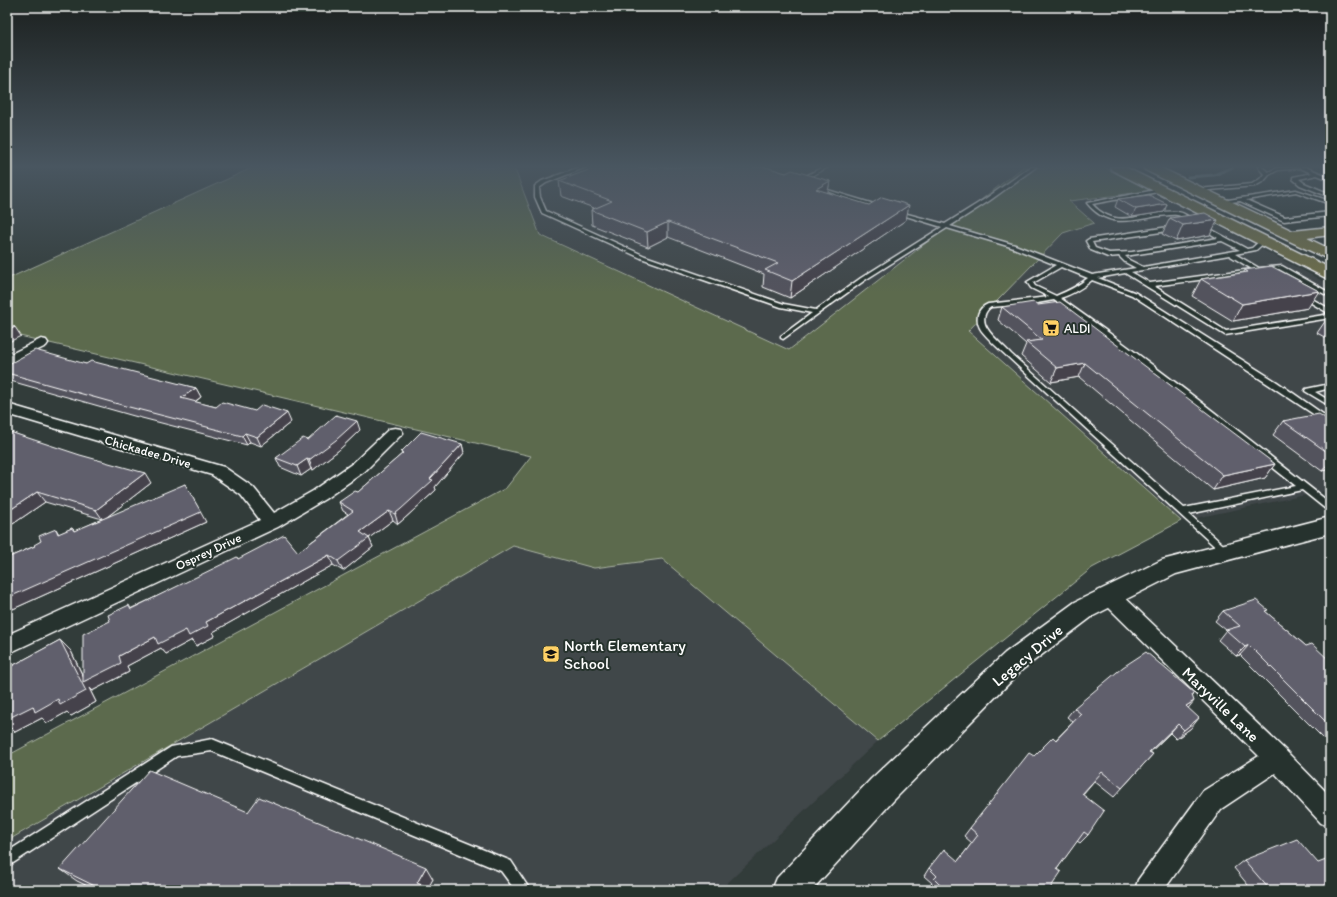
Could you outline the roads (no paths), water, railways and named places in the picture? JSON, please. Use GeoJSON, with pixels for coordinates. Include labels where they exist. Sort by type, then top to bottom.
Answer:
{"type":"FeatureCollection","features":[{"type":"Feature","properties":{"kind":"main road"},"geometry":{"type":"LineString","coordinates":[[1196,209],[1217,220],[1264,240],[1330,274]]}},
{"type":"Feature","properties":{"kind":"main road"},"geometry":{"type":"LineString","coordinates":[[1235,209],[1330,255]]}},
{"type":"Feature","properties":{"kind":"main road"},"geometry":{"type":"LineString","coordinates":[[1264,240],[1330,231]]}},
{"type":"Feature","properties":{"kind":"street"},"geometry":{"type":"LineString","coordinates":[[7,361],[41,343]]}},
{"type":"Feature","properties":{"kind":"street","name":"Chickadee Drive"},"geometry":{"type":"LineString","coordinates":[[7,409],[218,471],[247,491],[272,522]]}},
{"type":"Feature","properties":{"kind":"street","name":"Osprey Drive"},"geometry":{"type":"LineString","coordinates":[[7,645],[272,522],[319,495],[359,467],[395,434]]}},
{"type":"Feature","properties":{"kind":"street","name":"Legacy Drive"},"geometry":{"type":"LineString","coordinates":[[789,890],[882,790],[1014,662],[1084,609],[1170,567],[1330,525]]}},
{"type":"Feature","properties":{"kind":"street","name":"Maryville Lane"},"geometry":{"type":"LineString","coordinates":[[1110,596],[1277,758],[1330,814]]}},
{"type":"Feature","properties":{"kind":"street"},"geometry":{"type":"LineString","coordinates":[[1148,890],[1212,800],[1277,758]]}},
{"type":"Feature","properties":{"kind":"lane"},"geometry":{"type":"LineString","coordinates":[[542,209],[544,212],[644,257],[783,306],[818,312]]}},
{"type":"Feature","properties":{"kind":"lane"},"geometry":{"type":"LineString","coordinates":[[783,337],[864,279],[973,209]]}},
{"type":"Feature","properties":{"kind":"lane"},"geometry":{"type":"LineString","coordinates":[[1093,209],[1112,220],[1131,220],[1177,213]]}},
{"type":"Feature","properties":{"kind":"lane"},"geometry":{"type":"LineString","coordinates":[[1169,209],[1246,250]]}},
{"type":"Feature","properties":{"kind":"lane"},"geometry":{"type":"LineString","coordinates":[[1262,209],[1284,219],[1330,214]]}},
{"type":"Feature","properties":{"kind":"lane"},"geometry":{"type":"LineString","coordinates":[[892,210],[1013,246],[1134,294],[1274,384],[1330,423]]}},
{"type":"Feature","properties":{"kind":"lane"},"geometry":{"type":"LineString","coordinates":[[1191,226],[1206,223]]}},
{"type":"Feature","properties":{"kind":"lane"},"geometry":{"type":"LineString","coordinates":[[1183,227],[1089,241],[1092,249],[1108,254],[1132,254],[1223,239]]}},
{"type":"Feature","properties":{"kind":"lane"},"geometry":{"type":"LineString","coordinates":[[1226,552],[1009,355],[983,328],[981,314],[984,308],[990,305],[1056,298],[1065,295],[1085,284],[1092,277],[1254,249],[1264,240]]}},
{"type":"Feature","properties":{"kind":"lane"},"geometry":{"type":"LineString","coordinates":[[1229,253],[1270,277]]}},
{"type":"Feature","properties":{"kind":"lane"},"geometry":{"type":"LineString","coordinates":[[1120,254],[1127,261],[1142,268]]}},
{"type":"Feature","properties":{"kind":"lane"},"geometry":{"type":"LineString","coordinates":[[1061,265],[1030,282],[1033,287],[1056,298],[1135,354],[1205,407],[1330,508]]}},
{"type":"Feature","properties":{"kind":"lane"},"geometry":{"type":"LineString","coordinates":[[1149,285],[1280,267],[1330,295]]}},
{"type":"Feature","properties":{"kind":"lane"},"geometry":{"type":"LineString","coordinates":[[1126,271],[1225,333],[1330,316]]}},
{"type":"Feature","properties":{"kind":"lane"},"geometry":{"type":"LineString","coordinates":[[1297,293],[1330,312]]}},
{"type":"Feature","properties":{"kind":"lane"},"geometry":{"type":"LineString","coordinates":[[1330,386],[1309,391],[1330,404]]}},
{"type":"Feature","properties":{"kind":"lane"},"geometry":{"type":"LineString","coordinates":[[1182,512],[1304,487]]}},
{"type":"Feature","properties":{"kind":"lane"},"geometry":{"type":"LineString","coordinates":[[7,860],[175,751],[212,745],[506,866],[523,890]]}},
{"type":"Feature","properties":{"kind":"place","name":"ALDI"},"geometry":{"type":"Point","coordinates":[1051,328]}},
{"type":"Feature","properties":{"kind":"place","name":"North Elementary School"},"geometry":{"type":"Point","coordinates":[551,654]}}]}
